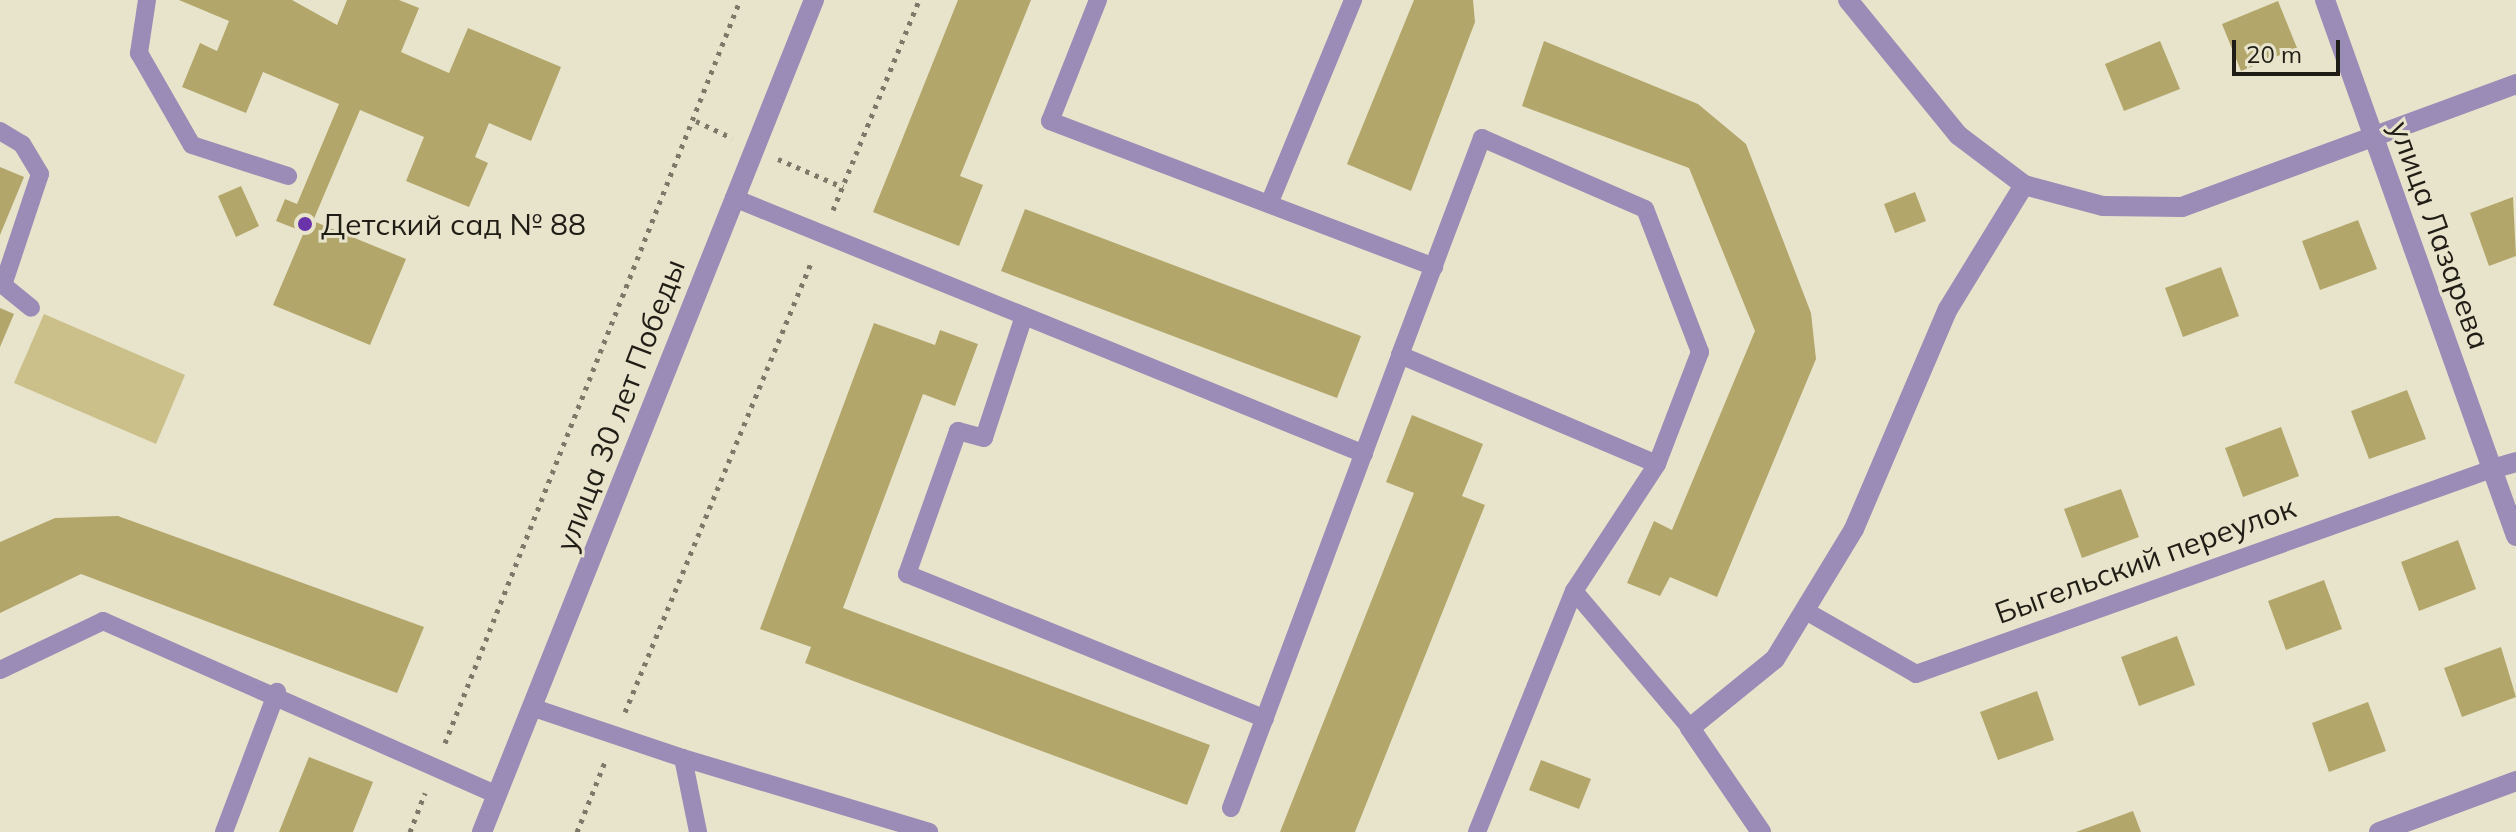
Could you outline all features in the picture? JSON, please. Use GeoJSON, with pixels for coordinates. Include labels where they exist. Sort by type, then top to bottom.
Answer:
{"type":"FeatureCollection","features":[{"type":"Feature","properties":{"kind":"street","name":"улица 30 лет Победы"},"geometry":{"type":"LineString","coordinates":[[482,832],[814,0]]}},
{"type":"Feature","properties":{"kind":"street"},"geometry":{"type":"LineString","coordinates":[[1848,0],[1958,135],[2024,185],[2103,206],[2182,207],[2516,84]]}},
{"type":"Feature","properties":{"kind":"street","name":"улица Лазарева"},"geometry":{"type":"LineString","coordinates":[[2325,0],[2516,536]]}},
{"type":"Feature","properties":{"kind":"street"},"geometry":{"type":"LineString","coordinates":[[1761,832],[1690,728],[1775,659],[1854,529],[1948,309],[2024,185]]}},
{"type":"Feature","properties":{"kind":"street","name":"Быгельский переулок"},"geometry":{"type":"LineString","coordinates":[[2492,469],[2516,462]]}},
{"type":"Feature","properties":{"kind":"street"},"geometry":{"type":"LineString","coordinates":[[2379,832],[2516,781]]}},
{"type":"Feature","properties":{"kind":"lane"},"geometry":{"type":"LineString","coordinates":[[147,0],[139,53],[192,145],[288,176]]}},
{"type":"Feature","properties":{"kind":"lane"},"geometry":{"type":"LineString","coordinates":[[1098,0],[1050,121],[1434,267]]}},
{"type":"Feature","properties":{"kind":"lane"},"geometry":{"type":"LineString","coordinates":[[1269,204],[1353,0]]}},
{"type":"Feature","properties":{"kind":"lane"},"geometry":{"type":"LineString","coordinates":[[0,131],[22,144],[40,174],[3,285],[31,308]]}},
{"type":"Feature","properties":{"kind":"lane"},"geometry":{"type":"LineString","coordinates":[[1231,808],[1482,138],[1645,209],[1700,352],[1657,464],[1574,591],[1477,832]]}},
{"type":"Feature","properties":{"kind":"lane"},"geometry":{"type":"LineString","coordinates":[[734,198],[1364,454]]}},
{"type":"Feature","properties":{"kind":"lane"},"geometry":{"type":"LineString","coordinates":[[1024,316],[984,438],[958,431],[907,574],[1265,719]]}},
{"type":"Feature","properties":{"kind":"lane"},"geometry":{"type":"LineString","coordinates":[[1400,355],[1657,464]]}},
{"type":"Feature","properties":{"kind":"lane","name":"Быгельский переулок"},"geometry":{"type":"LineString","coordinates":[[1804,610],[1916,674],[2492,469]]}},
{"type":"Feature","properties":{"kind":"lane"},"geometry":{"type":"LineString","coordinates":[[1574,591],[1690,728]]}},
{"type":"Feature","properties":{"kind":"lane"},"geometry":{"type":"LineString","coordinates":[[0,670],[103,621],[277,692],[497,795]]}},
{"type":"Feature","properties":{"kind":"lane"},"geometry":{"type":"LineString","coordinates":[[224,832],[277,692]]}},
{"type":"Feature","properties":{"kind":"lane"},"geometry":{"type":"LineString","coordinates":[[534,708],[614,739],[929,832]]}},
{"type":"Feature","properties":{"kind":"lane"},"geometry":{"type":"LineString","coordinates":[[683,758],[698,832]]}},
{"type":"Feature","properties":{"kind":"path"},"geometry":{"type":"LineString","coordinates":[[410,832],[740,0]]}},
{"type":"Feature","properties":{"kind":"path"},"geometry":{"type":"LineString","coordinates":[[577,832],[919,0]]}},
{"type":"Feature","properties":{"kind":"shaded area"},"geometry":{"type":"Polygon","coordinates":[[[44,314],[185,375],[156,444],[14,383],[44,314]]]}},
{"type":"Feature","properties":{"kind":"building"},"geometry":{"type":"Polygon","coordinates":[[[179,0],[292,0],[337,25],[347,0],[399,0],[419,8],[401,52],[449,73],[468,28],[561,67],[531,141],[489,123],[475,157],[488,163],[469,207],[406,181],[424,137],[360,110],[313,221],[406,259],[370,345],[273,305],[304,232],[276,221],[285,199],[297,204],[339,104],[263,72],[246,113],[182,87],[200,43],[217,51],[229,21],[179,0]]]}},
{"type":"Feature","properties":{"kind":"building"},"geometry":{"type":"Polygon","coordinates":[[[958,0],[1031,0],[960,176],[983,185],[959,246],[873,212],[958,0]]]}},
{"type":"Feature","properties":{"kind":"building"},"geometry":{"type":"Polygon","coordinates":[[[1414,0],[1473,0],[1475,22],[1411,191],[1347,164],[1414,0]]]}},
{"type":"Feature","properties":{"kind":"building"},"geometry":{"type":"Polygon","coordinates":[[[2278,1],[2297,48],[2241,71],[2222,24],[2278,1]]]}},
{"type":"Feature","properties":{"kind":"building"},"geometry":{"type":"Polygon","coordinates":[[[1544,41],[1698,104],[1746,144],[1811,313],[1816,359],[1717,597],[1670,577],[1660,596],[1627,583],[1654,521],[1672,530],[1755,331],[1689,168],[1522,106],[1544,41]]]}},
{"type":"Feature","properties":{"kind":"building"},"geometry":{"type":"Polygon","coordinates":[[[2160,41],[2180,89],[2124,111],[2105,64],[2160,41]]]}},
{"type":"Feature","properties":{"kind":"building"},"geometry":{"type":"Polygon","coordinates":[[[0,167],[24,177],[0,235],[0,167]]]}},
{"type":"Feature","properties":{"kind":"building"},"geometry":{"type":"Polygon","coordinates":[[[241,186],[259,226],[236,237],[218,196],[241,186]]]}},
{"type":"Feature","properties":{"kind":"building"},"geometry":{"type":"Polygon","coordinates":[[[1915,192],[1926,221],[1895,233],[1884,204],[1915,192]]]}},
{"type":"Feature","properties":{"kind":"building"},"geometry":{"type":"Polygon","coordinates":[[[2513,197],[2516,256],[2489,266],[2470,213],[2513,197]]]}},
{"type":"Feature","properties":{"kind":"building"},"geometry":{"type":"Polygon","coordinates":[[[1025,209],[1361,336],[1337,398],[1001,271],[1025,209]]]}},
{"type":"Feature","properties":{"kind":"building"},"geometry":{"type":"Polygon","coordinates":[[[2358,220],[2377,269],[2320,290],[2302,241],[2358,220]]]}},
{"type":"Feature","properties":{"kind":"building"},"geometry":{"type":"Polygon","coordinates":[[[2221,267],[2239,316],[2183,337],[2165,288],[2221,267]]]}},
{"type":"Feature","properties":{"kind":"building"},"geometry":{"type":"Polygon","coordinates":[[[0,308],[14,314],[0,347],[0,308]]]}},
{"type":"Feature","properties":{"kind":"building"},"geometry":{"type":"Polygon","coordinates":[[[874,323],[935,345],[940,330],[978,344],[955,406],[923,394],[843,608],[1210,745],[1187,805],[805,663],[811,647],[760,629],[874,323]]]}},
{"type":"Feature","properties":{"kind":"building"},"geometry":{"type":"Polygon","coordinates":[[[2407,390],[2426,439],[2369,459],[2351,411],[2407,390]]]}},
{"type":"Feature","properties":{"kind":"building"},"geometry":{"type":"Polygon","coordinates":[[[1412,415],[1483,444],[1462,496],[1485,505],[1355,832],[1280,832],[1414,493],[1386,482],[1412,415]]]}},
{"type":"Feature","properties":{"kind":"building"},"geometry":{"type":"Polygon","coordinates":[[[2281,427],[2299,476],[2243,497],[2225,448],[2281,427]]]}},
{"type":"Feature","properties":{"kind":"building"},"geometry":{"type":"Polygon","coordinates":[[[2121,489],[2139,537],[2082,558],[2064,509],[2121,489]]]}},
{"type":"Feature","properties":{"kind":"building"},"geometry":{"type":"Polygon","coordinates":[[[118,516],[424,627],[397,693],[81,574],[0,613],[0,542],[55,518],[118,516]]]}},
{"type":"Feature","properties":{"kind":"building"},"geometry":{"type":"Polygon","coordinates":[[[2458,540],[2476,589],[2419,611],[2401,562],[2458,540]]]}},
{"type":"Feature","properties":{"kind":"building"},"geometry":{"type":"Polygon","coordinates":[[[2324,580],[2342,629],[2286,650],[2268,601],[2324,580]]]}},
{"type":"Feature","properties":{"kind":"building"},"geometry":{"type":"Polygon","coordinates":[[[2177,636],[2195,685],[2139,706],[2121,657],[2177,636]]]}},
{"type":"Feature","properties":{"kind":"building"},"geometry":{"type":"Polygon","coordinates":[[[2501,647],[2516,697],[2462,717],[2444,668],[2501,647]]]}},
{"type":"Feature","properties":{"kind":"building"},"geometry":{"type":"Polygon","coordinates":[[[2037,691],[2054,740],[1998,760],[1980,712],[2037,691]]]}},
{"type":"Feature","properties":{"kind":"building"},"geometry":{"type":"Polygon","coordinates":[[[2368,702],[2386,751],[2329,772],[2312,723],[2368,702]]]}},
{"type":"Feature","properties":{"kind":"building"},"geometry":{"type":"Polygon","coordinates":[[[309,757],[373,782],[353,832],[279,832],[309,757]]]}},
{"type":"Feature","properties":{"kind":"building"},"geometry":{"type":"Polygon","coordinates":[[[1541,760],[1591,779],[1579,809],[1529,790],[1541,760]]]}},
{"type":"Feature","properties":{"kind":"building"},"geometry":{"type":"Polygon","coordinates":[[[2133,811],[2141,832],[2076,832],[2133,811]]]}},
{"type":"Feature","properties":{"kind":"place","name":"Детский сад № 88"},"geometry":{"type":"Point","coordinates":[305,224]}}]}
